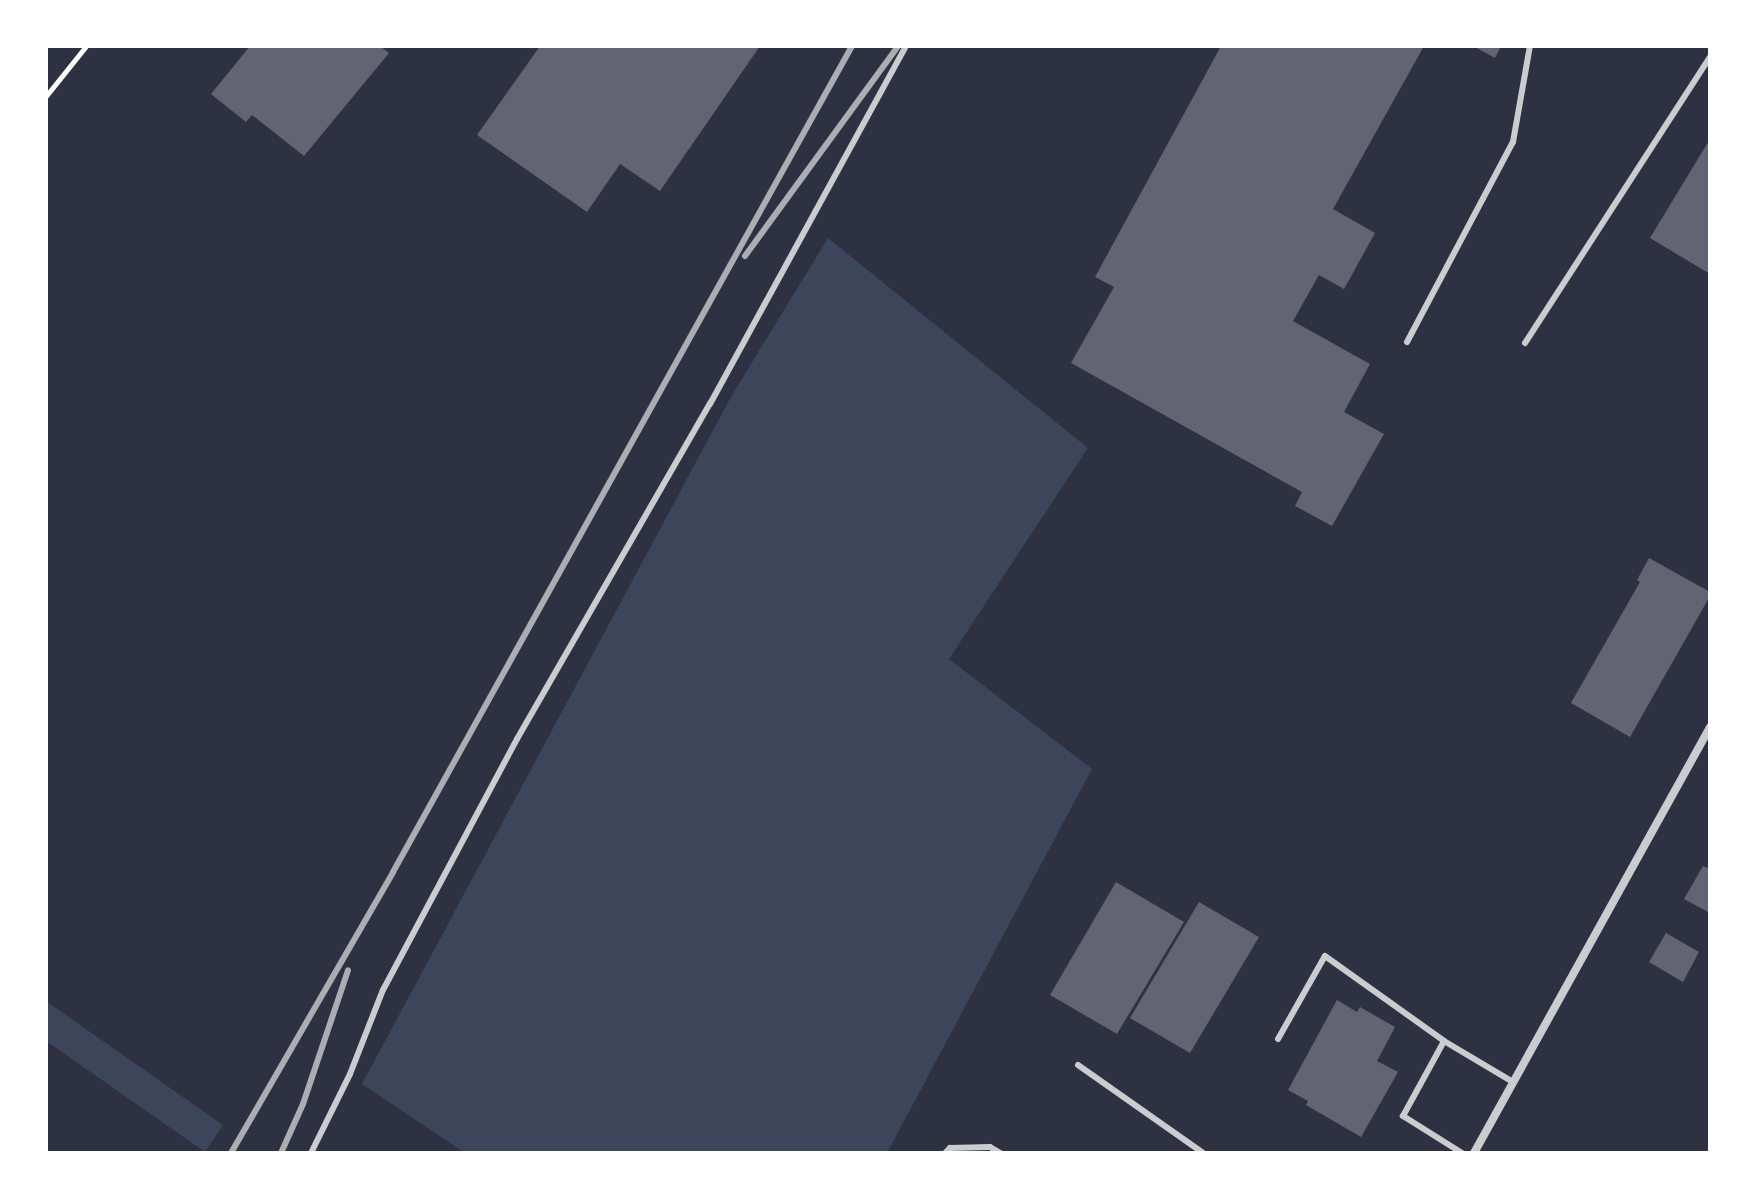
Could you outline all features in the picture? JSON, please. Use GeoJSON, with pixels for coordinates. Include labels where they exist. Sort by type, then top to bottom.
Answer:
{"type":"FeatureCollection","features":[{"type":"Feature","properties":{"kind":"street"},"geometry":{"type":"LineString","coordinates":[[1474,1153],[1710,727]]}},
{"type":"Feature","properties":{"kind":"lane"},"geometry":{"type":"LineString","coordinates":[[311,1153],[350,1074],[383,990],[502,767],[710,404],[906,46]]}},
{"type":"Feature","properties":{"kind":"lane"},"geometry":{"type":"LineString","coordinates":[[1407,342],[1513,142],[1530,46]]}},
{"type":"Feature","properties":{"kind":"lane"},"geometry":{"type":"LineString","coordinates":[[1525,343],[1710,57]]}},
{"type":"Feature","properties":{"kind":"lane"},"geometry":{"type":"LineString","coordinates":[[1278,1039],[1325,956],[1444,1041],[1513,1082]]}},
{"type":"Feature","properties":{"kind":"lane"},"geometry":{"type":"LineString","coordinates":[[1444,1041],[1403,1116],[1462,1153]]}},
{"type":"Feature","properties":{"kind":"lane"},"geometry":{"type":"LineString","coordinates":[[1078,1065],[1203,1153]]}},
{"type":"Feature","properties":{"kind":"lane"},"geometry":{"type":"LineString","coordinates":[[945,1153],[950,1148],[990,1147],[1000,1153]]}},
{"type":"Feature","properties":{"kind":"path"},"geometry":{"type":"LineString","coordinates":[[46,96],[86,46]]}},
{"type":"Feature","properties":{"kind":"shaded area"},"geometry":{"type":"Polygon","coordinates":[[[828,238],[1088,448],[949,659],[1092,769],[887,1153],[465,1153],[362,1084],[732,395],[828,238]]]}},
{"type":"Feature","properties":{"kind":"shaded area"},"geometry":{"type":"Polygon","coordinates":[[[46,1001],[223,1125],[205,1152],[46,1041],[46,1001]]]}},
{"type":"Feature","properties":{"kind":"building"},"geometry":{"type":"Polygon","coordinates":[[[250,46],[380,46],[389,53],[304,156],[252,115],[246,122],[211,94],[250,46]]]}},
{"type":"Feature","properties":{"kind":"building"},"geometry":{"type":"Polygon","coordinates":[[[540,46],[760,46],[660,191],[620,164],[587,212],[477,135],[540,46]]]}},
{"type":"Feature","properties":{"kind":"building"},"geometry":{"type":"Polygon","coordinates":[[[1221,46],[1424,46],[1333,209],[1375,233],[1344,289],[1319,275],[1293,321],[1370,364],[1344,412],[1384,434],[1332,526],[1295,506],[1302,492],[1071,363],[1114,287],[1095,277],[1221,46]]]}},
{"type":"Feature","properties":{"kind":"building"},"geometry":{"type":"Polygon","coordinates":[[[1473,46],[1501,46],[1495,58],[1473,46]]]}},
{"type":"Feature","properties":{"kind":"building"},"geometry":{"type":"Polygon","coordinates":[[[1710,139],[1710,274],[1650,238],[1710,139]]]}},
{"type":"Feature","properties":{"kind":"building"},"geometry":{"type":"Polygon","coordinates":[[[1649,558],[1710,592],[1710,596],[1630,737],[1571,703],[1640,582],[1637,580],[1649,558]]]}},
{"type":"Feature","properties":{"kind":"building"},"geometry":{"type":"Polygon","coordinates":[[[1703,866],[1710,869],[1710,913],[1684,899],[1703,866]]]}},
{"type":"Feature","properties":{"kind":"building"},"geometry":{"type":"Polygon","coordinates":[[[1116,882],[1184,922],[1117,1034],[1050,995],[1116,882]]]}},
{"type":"Feature","properties":{"kind":"building"},"geometry":{"type":"Polygon","coordinates":[[[1199,902],[1259,937],[1190,1053],[1130,1018],[1199,902]]]}},
{"type":"Feature","properties":{"kind":"building"},"geometry":{"type":"Polygon","coordinates":[[[1666,933],[1699,952],[1683,982],[1649,962],[1666,933]]]}},
{"type":"Feature","properties":{"kind":"building"},"geometry":{"type":"Polygon","coordinates":[[[1337,1000],[1357,1012],[1360,1007],[1395,1027],[1377,1061],[1398,1072],[1361,1137],[1306,1105],[1308,1101],[1288,1090],[1337,1000]]]}},
{"type":"Feature","properties":{"kind":"railway"},"geometry":{"type":"LineString","coordinates":[[231,1153],[393,872],[852,46]]}},
{"type":"Feature","properties":{"kind":"railway"},"geometry":{"type":"LineString","coordinates":[[745,256],[898,46]]}},
{"type":"Feature","properties":{"kind":"railway"},"geometry":{"type":"LineString","coordinates":[[281,1153],[303,1104],[348,970]]}}]}
